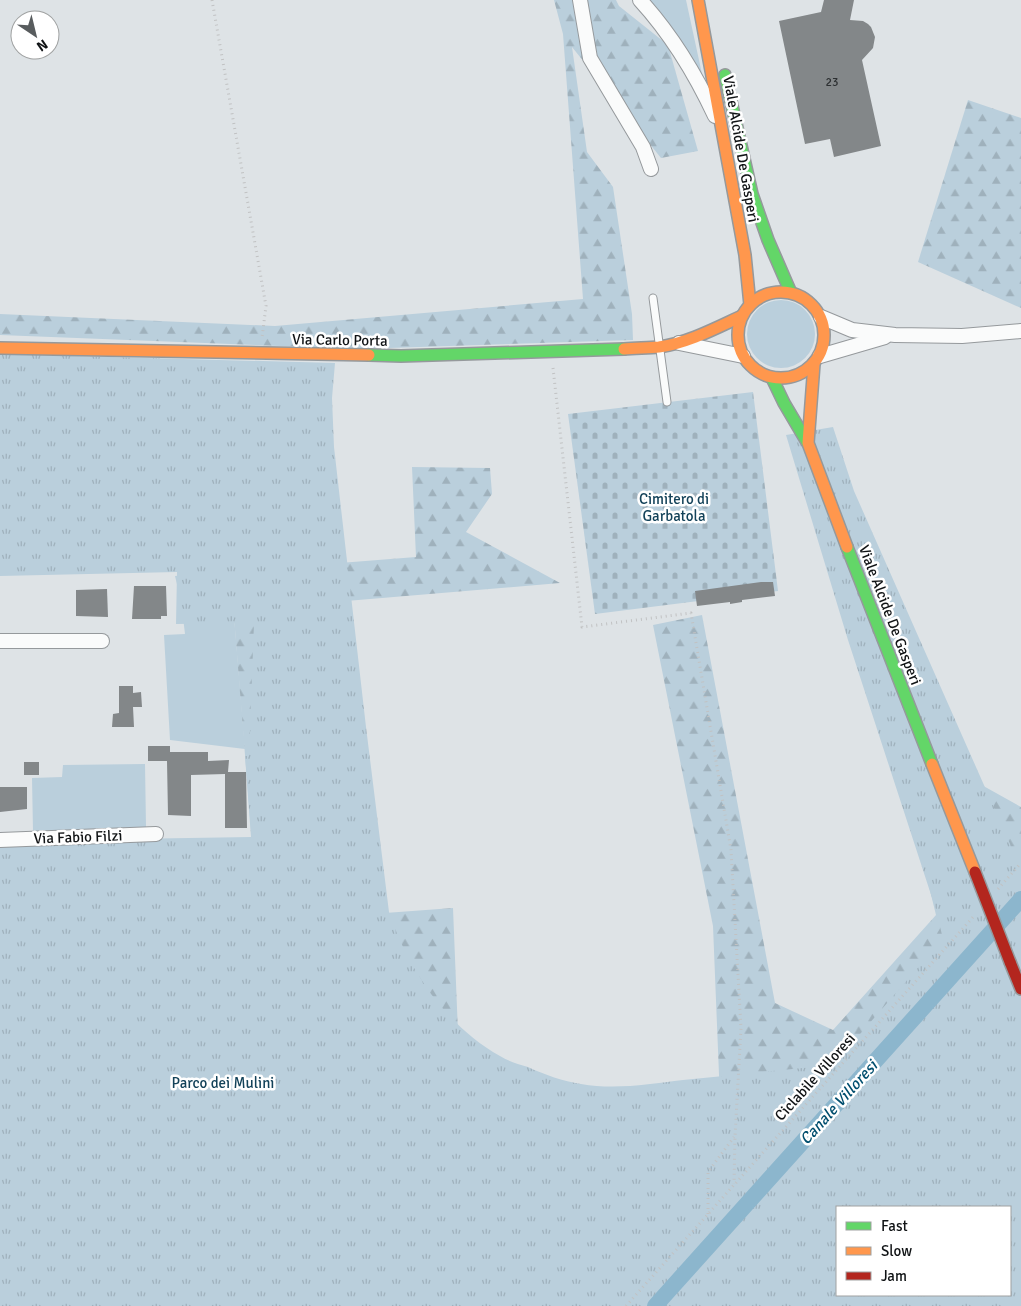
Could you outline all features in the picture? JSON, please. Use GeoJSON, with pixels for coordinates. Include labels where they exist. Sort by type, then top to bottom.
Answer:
{"type":"FeatureCollection","features":[{"type":"Feature","properties":{"kind":"street"},"geometry":{"type":"LineString","coordinates":[[580,0],[590,58],[643,147],[651,169]]}},
{"type":"Feature","properties":{"kind":"street"},"geometry":{"type":"LineString","coordinates":[[640,0],[668,32],[697,80],[724,136]]}},
{"type":"Feature","properties":{"kind":"street","name":"Viale Alcide De Gasperi"},"geometry":{"type":"LineString","coordinates":[[698,0],[745,255],[750,305]]}},
{"type":"Feature","properties":{"kind":"street"},"geometry":{"type":"LineString","coordinates":[[709,0],[716,35]]}},
{"type":"Feature","properties":{"kind":"street","name":"Viale Alcide De Gasperi"},"geometry":{"type":"LineString","coordinates":[[722,63],[752,194],[768,240],[791,293]]}},
{"type":"Feature","properties":{"kind":"street"},"geometry":{"type":"LineString","coordinates":[[817,360],[824,343],[824,330],[821,317],[809,302],[791,293],[776,292],[762,296],[750,305],[742,316],[738,329],[738,343],[743,356],[755,370],[772,378],[784,379],[795,376],[805,371],[817,360],[856,344],[895,335]]}},
{"type":"Feature","properties":{"kind":"street","name":"Via Carlo Porta"},"geometry":{"type":"LineString","coordinates":[[0,348],[401,356],[551,352],[659,347],[678,343],[708,332],[742,316]]}},
{"type":"Feature","properties":{"kind":"street"},"geometry":{"type":"LineString","coordinates":[[821,317],[852,330],[895,335],[962,336],[1021,331]]}},
{"type":"Feature","properties":{"kind":"street"},"geometry":{"type":"LineString","coordinates":[[678,343],[743,356]]}},
{"type":"Feature","properties":{"kind":"street","name":"Viale Alcide De Gasperi"},"geometry":{"type":"LineString","coordinates":[[817,360],[809,414],[808,443],[829,502],[1021,989]]}},
{"type":"Feature","properties":{"kind":"street"},"geometry":{"type":"LineString","coordinates":[[772,378],[808,443]]}},
{"type":"Feature","properties":{"kind":"street"},"geometry":{"type":"LineString","coordinates":[[0,641],[102,641]]}},
{"type":"Feature","properties":{"kind":"street","name":"Via Fabio Filzi"},"geometry":{"type":"LineString","coordinates":[[0,840],[156,834]]}},
{"type":"Feature","properties":{"kind":"lane"},"geometry":{"type":"LineString","coordinates":[[653,298],[667,402]]}},
{"type":"Feature","properties":{"kind":"path"},"geometry":{"type":"LineString","coordinates":[[212,0],[266,306],[260,353]]}},
{"type":"Feature","properties":{"kind":"path"},"geometry":{"type":"LineString","coordinates":[[551,352],[582,627],[690,613],[731,850],[741,1028],[734,1184]]}},
{"type":"Feature","properties":{"kind":"path"},"geometry":{"type":"LineString","coordinates":[[996,891],[1021,863]]}},
{"type":"Feature","properties":{"kind":"path","name":"Ciclabile Villoresi"},"geometry":{"type":"LineString","coordinates":[[626,1306],[978,912]]}},
{"type":"Feature","properties":{"kind":"path"},"geometry":{"type":"LineString","coordinates":[[708,1214],[708,1172],[735,1137]]}},
{"type":"Feature","properties":{"kind":"green space"},"geometry":{"type":"Polygon","coordinates":[[[554,0],[616,0],[619,6],[668,45],[698,151],[661,158],[572,47],[587,152],[613,187],[632,314],[633,340],[359,349],[0,335],[0,314],[275,326],[583,299],[563,34],[554,0]]]}},
{"type":"Feature","properties":{"kind":"green space"},"geometry":{"type":"Polygon","coordinates":[[[647,0],[686,0],[702,74],[677,35],[647,0]]]}},
{"type":"Feature","properties":{"kind":"green space"},"geometry":{"type":"Polygon","coordinates":[[[968,100],[1021,118],[1021,308],[918,262],[968,100]]]}},
{"type":"Feature","properties":{"kind":"green space"},"geometry":{"type":"Polygon","coordinates":[[[781,300],[794,303],[805,310],[812,321],[815,334],[812,347],[805,358],[794,365],[781,368],[768,365],[757,358],[750,347],[747,334],[750,321],[757,310],[768,303],[781,300]]]}},
{"type":"Feature","properties":{"kind":"green space","name":"Parco dei Mulini"},"geometry":{"type":"Polygon","coordinates":[[[0,354],[335,363],[332,398],[334,447],[389,912],[397,933],[418,975],[446,1012],[463,1029],[481,1044],[510,1061],[547,1075],[594,1086],[632,1086],[833,1065],[943,939],[936,910],[848,640],[786,435],[833,427],[854,491],[1014,853],[1021,845],[1021,1306],[0,1306],[0,841],[251,837],[245,756],[249,756],[254,623],[176,624],[177,572],[0,576],[0,354]]]}},
{"type":"Feature","properties":{"kind":"green space","name":"Cimitero di Garbatola"},"geometry":{"type":"Polygon","coordinates":[[[753,392],[778,591],[595,614],[568,414],[753,392]]]}},
{"type":"Feature","properties":{"kind":"green space"},"geometry":{"type":"Polygon","coordinates":[[[412,467],[490,468],[492,494],[466,532],[560,583],[263,608],[285,842],[315,842],[317,918],[453,908],[466,1232],[665,1215],[721,1124],[713,926],[653,625],[702,615],[775,1003],[833,1030],[936,915],[892,735],[1021,807],[1021,1169],[873,1140],[723,1306],[301,1306],[300,1257],[115,1258],[116,1209],[39,1215],[53,1151],[117,1150],[114,1094],[0,1091],[0,1043],[124,1054],[129,1034],[143,1033],[183,1225],[419,1210],[409,998],[175,1001],[172,962],[246,945],[234,843],[252,843],[234,617],[181,601],[175,576],[416,557],[412,467]]]}},
{"type":"Feature","properties":{"kind":"green space"},"geometry":{"type":"Polygon","coordinates":[[[181,601],[234,616],[245,749],[170,740],[164,635],[185,634],[181,601]]]}},
{"type":"Feature","properties":{"kind":"green space"},"geometry":{"type":"Polygon","coordinates":[[[145,764],[146,827],[33,831],[32,778],[62,777],[63,765],[145,764]]]}},
{"type":"Feature","properties":{"kind":"building"},"geometry":{"type":"Polygon","coordinates":[[[824,0],[854,0],[850,20],[863,21],[868,24],[875,37],[873,48],[862,60],[881,146],[834,157],[830,139],[805,144],[779,21],[821,12],[824,0]]]}},
{"type":"Feature","properties":{"kind":"building"},"geometry":{"type":"Polygon","coordinates":[[[773,582],[775,596],[742,600],[742,602],[730,604],[730,602],[697,606],[695,591],[773,582]]]}},
{"type":"Feature","properties":{"kind":"building"},"geometry":{"type":"Polygon","coordinates":[[[134,586],[166,586],[167,616],[161,616],[161,619],[132,619],[134,586]]]}},
{"type":"Feature","properties":{"kind":"building"},"geometry":{"type":"Polygon","coordinates":[[[107,589],[108,617],[76,616],[76,590],[107,589]]]}},
{"type":"Feature","properties":{"kind":"building"},"geometry":{"type":"Polygon","coordinates":[[[119,686],[133,686],[133,693],[141,692],[142,707],[133,707],[134,727],[112,727],[113,714],[119,713],[119,686]]]}},
{"type":"Feature","properties":{"kind":"building"},"geometry":{"type":"Polygon","coordinates":[[[148,746],[170,746],[170,752],[208,752],[208,761],[229,760],[228,772],[246,772],[247,828],[225,828],[225,774],[191,775],[191,816],[168,815],[167,761],[148,761],[148,746]]]}},
{"type":"Feature","properties":{"kind":"building"},"geometry":{"type":"Polygon","coordinates":[[[24,762],[39,762],[39,775],[24,775],[24,762]]]}},
{"type":"Feature","properties":{"kind":"building"},"geometry":{"type":"Polygon","coordinates":[[[0,787],[27,787],[27,809],[0,812],[0,787]]]}},
{"type":"Feature","properties":{"kind":"waterway","name":"Canale Villoresi"},"geometry":{"type":"LineString","coordinates":[[655,1306],[1021,899]]}},
{"type":"Feature","properties":{"kind":"traffic: fast"},"geometry":{"type":"LineString","coordinates":[[725,75],[752,194],[768,240],[791,293]]}},
{"type":"Feature","properties":{"kind":"traffic: fast"},"geometry":{"type":"LineString","coordinates":[[369,355],[401,356],[624,349]]}},
{"type":"Feature","properties":{"kind":"traffic: fast"},"geometry":{"type":"LineString","coordinates":[[772,378],[807,442]]}},
{"type":"Feature","properties":{"kind":"traffic: fast"},"geometry":{"type":"LineString","coordinates":[[847,547],[932,764]]}},
{"type":"Feature","properties":{"kind":"traffic: slow"},"geometry":{"type":"LineString","coordinates":[[698,0],[745,255],[750,305]]}},
{"type":"Feature","properties":{"kind":"traffic: slow"},"geometry":{"type":"LineString","coordinates":[[781,292],[798,295],[812,304],[821,318],[824,335],[821,352],[812,366],[798,375],[781,378],[764,375],[750,366],[741,352],[738,335],[741,318],[750,304],[764,295],[781,292]]}},
{"type":"Feature","properties":{"kind":"traffic: slow"},"geometry":{"type":"LineString","coordinates":[[624,349],[659,347],[681,342],[742,316]]}},
{"type":"Feature","properties":{"kind":"traffic: slow"},"geometry":{"type":"LineString","coordinates":[[0,348],[369,355]]}},
{"type":"Feature","properties":{"kind":"traffic: slow"},"geometry":{"type":"LineString","coordinates":[[814,364],[808,443],[847,547]]}},
{"type":"Feature","properties":{"kind":"traffic: slow"},"geometry":{"type":"LineString","coordinates":[[932,764],[975,872]]}},
{"type":"Feature","properties":{"kind":"traffic: jam"},"geometry":{"type":"LineString","coordinates":[[975,872],[1010,962]]}},
{"type":"Feature","properties":{"kind":"traffic: jam"},"geometry":{"type":"LineString","coordinates":[[1010,962],[1021,989]]}}]}
